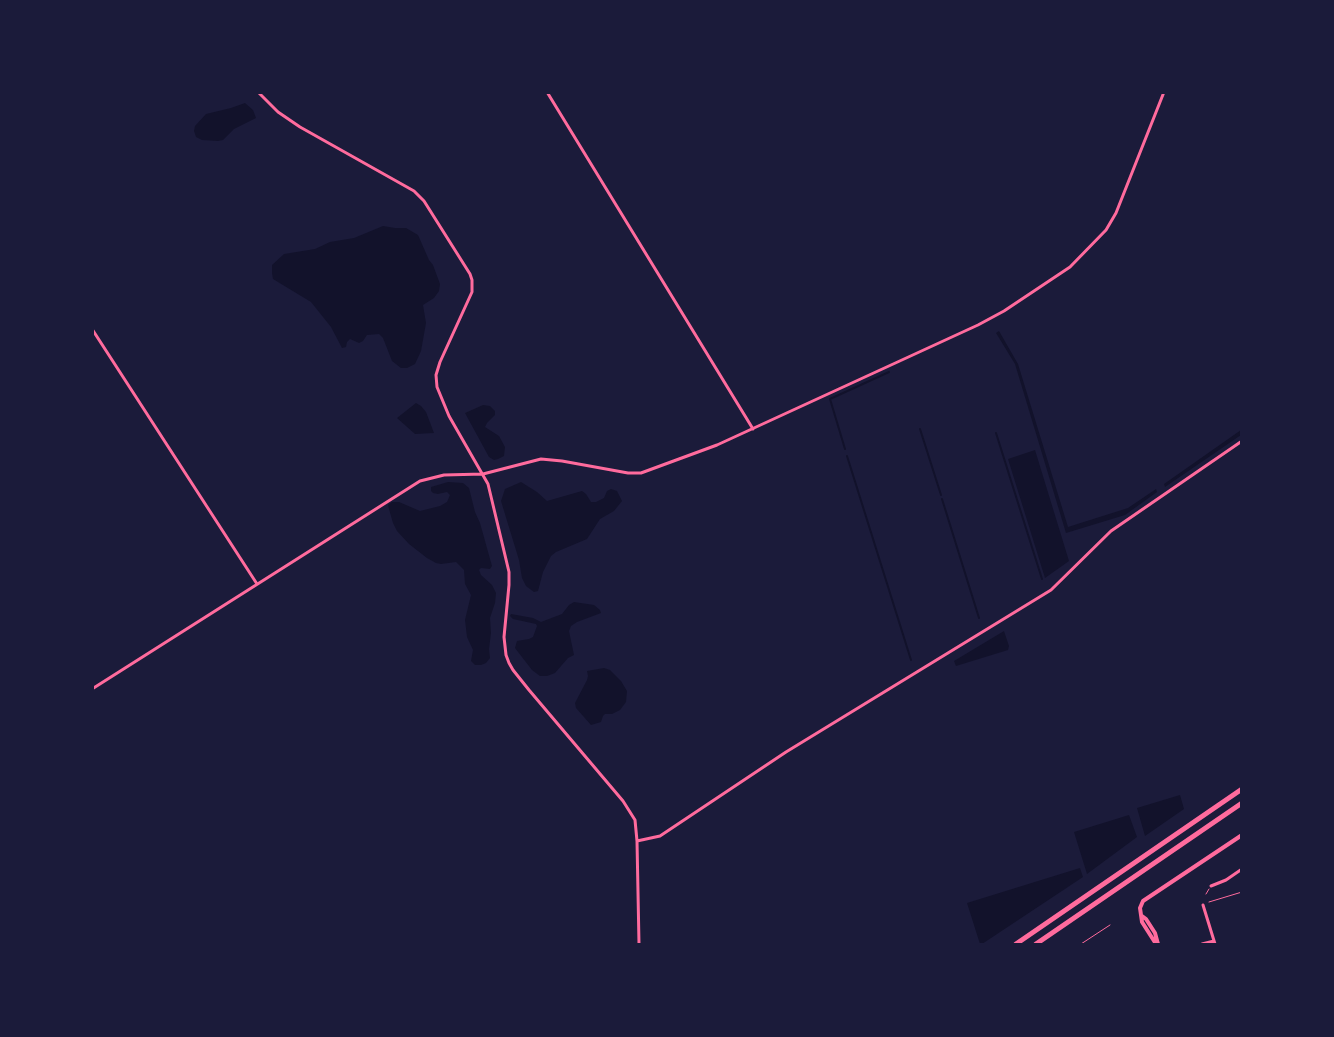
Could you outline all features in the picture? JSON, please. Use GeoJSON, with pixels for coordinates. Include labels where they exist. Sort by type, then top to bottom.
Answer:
{"type":"FeatureCollection","features":[{"type":"Feature","properties":{"kind":"highway"},"geometry":{"type":"LineString","coordinates":[[1016,944],[1242,789]]}},
{"type":"Feature","properties":{"kind":"highway"},"geometry":{"type":"LineString","coordinates":[[1036,944],[1242,803]]}},
{"type":"Feature","properties":{"kind":"main road"},"geometry":{"type":"LineString","coordinates":[[1157,944],[1142,922],[1140,908],[1145,899],[1242,835]]}},
{"type":"Feature","properties":{"kind":"street"},"geometry":{"type":"LineString","coordinates":[[258,92],[278,112],[300,127],[414,191],[424,201],[472,280],[472,292],[440,362],[436,375],[437,387],[449,416],[488,484],[509,572],[504,637],[509,663],[529,690],[627,806],[635,820],[639,944]]}},
{"type":"Feature","properties":{"kind":"street"},"geometry":{"type":"LineString","coordinates":[[548,92],[753,429]]}},
{"type":"Feature","properties":{"kind":"street"},"geometry":{"type":"LineString","coordinates":[[92,689],[420,481],[444,475],[483,474],[541,459],[628,473],[641,473],[703,451],[753,429],[986,321],[1070,267],[1106,230],[1112,221],[1164,92]]}},
{"type":"Feature","properties":{"kind":"street"},"geometry":{"type":"LineString","coordinates":[[92,329],[257,584]]}},
{"type":"Feature","properties":{"kind":"street"},"geometry":{"type":"LineString","coordinates":[[637,842],[660,836],[786,752],[1052,590],[1111,531],[1242,441]]}},
{"type":"Feature","properties":{"kind":"street"},"geometry":{"type":"LineString","coordinates":[[1211,886],[1226,880],[1242,869]]}},
{"type":"Feature","properties":{"kind":"street"},"geometry":{"type":"LineString","coordinates":[[1202,944],[1215,943],[1203,905]]}},
{"type":"Feature","properties":{"kind":"path"},"geometry":{"type":"LineString","coordinates":[[1209,902],[1242,892]]}},
{"type":"Feature","properties":{"kind":"path"},"geometry":{"type":"LineString","coordinates":[[1081,944],[1110,925]]}},
{"type":"Feature","properties":{"kind":"shaded area"},"geometry":{"type":"Polygon","coordinates":[[[245,103],[253,110],[256,118],[234,129],[223,140],[202,140],[196,137],[195,126],[206,114],[245,103]]]}},
{"type":"Feature","properties":{"kind":"shaded area"},"geometry":{"type":"Polygon","coordinates":[[[383,226],[406,228],[418,235],[440,284],[439,291],[434,298],[423,305],[426,323],[421,351],[415,364],[407,368],[401,368],[392,361],[383,338],[379,334],[367,335],[359,343],[350,339],[346,347],[342,348],[331,327],[311,302],[273,279],[272,265],[284,254],[315,249],[330,242],[354,238],[383,226]]]}},
{"type":"Feature","properties":{"kind":"shaded area"},"geometry":{"type":"Polygon","coordinates":[[[999,331],[1018,364],[1068,527],[1128,508],[1156,489],[1157,492],[1125,515],[1066,533],[1015,364],[996,333],[999,331]]]}},
{"type":"Feature","properties":{"kind":"shaded area"},"geometry":{"type":"Polygon","coordinates":[[[416,403],[426,412],[434,433],[415,434],[397,418],[416,403]]]}},
{"type":"Feature","properties":{"kind":"shaded area"},"geometry":{"type":"Polygon","coordinates":[[[483,405],[490,406],[495,411],[495,415],[485,427],[499,436],[505,447],[504,456],[494,460],[489,457],[465,413],[483,405]]]}},
{"type":"Feature","properties":{"kind":"shaded area"},"geometry":{"type":"Polygon","coordinates":[[[1241,430],[1241,435],[1165,487],[1164,484],[1241,430]]]}},
{"type":"Feature","properties":{"kind":"shaded area"},"geometry":{"type":"Polygon","coordinates":[[[1035,450],[1069,561],[1045,578],[1008,459],[1035,450]]]}},
{"type":"Feature","properties":{"kind":"shaded area"},"geometry":{"type":"Polygon","coordinates":[[[448,482],[463,483],[469,488],[492,566],[490,569],[481,568],[479,570],[481,575],[492,585],[496,593],[490,618],[490,658],[481,665],[475,665],[471,661],[473,650],[467,637],[465,620],[471,595],[465,584],[464,570],[456,562],[436,563],[409,544],[397,531],[388,505],[392,502],[399,502],[420,511],[440,506],[447,502],[450,495],[447,492],[433,493],[431,487],[448,482]]]}},
{"type":"Feature","properties":{"kind":"shaded area"},"geometry":{"type":"Polygon","coordinates":[[[521,482],[547,501],[582,491],[591,502],[596,502],[604,498],[607,491],[611,489],[617,491],[622,501],[614,511],[600,519],[587,539],[551,556],[543,572],[538,591],[534,592],[526,586],[522,578],[519,560],[501,501],[505,489],[521,482]]]}},
{"type":"Feature","properties":{"kind":"shaded area"},"geometry":{"type":"Polygon","coordinates":[[[574,602],[594,605],[601,613],[571,626],[569,631],[574,655],[568,658],[555,673],[540,676],[532,670],[515,648],[517,641],[533,637],[536,624],[513,619],[510,616],[511,614],[533,618],[541,622],[562,614],[574,602]]]}},
{"type":"Feature","properties":{"kind":"shaded area"},"geometry":{"type":"Polygon","coordinates":[[[1004,631],[1009,646],[1008,650],[956,666],[954,661],[1004,631]]]}},
{"type":"Feature","properties":{"kind":"shaded area"},"geometry":{"type":"Polygon","coordinates":[[[604,668],[610,670],[621,681],[627,691],[626,702],[620,710],[612,714],[605,714],[601,722],[591,725],[576,708],[575,703],[587,680],[587,671],[604,668]]]}},
{"type":"Feature","properties":{"kind":"shaded area"},"geometry":{"type":"Polygon","coordinates":[[[1180,795],[1184,809],[1145,836],[1137,808],[1180,795]]]}},
{"type":"Feature","properties":{"kind":"shaded area"},"geometry":{"type":"Polygon","coordinates":[[[1129,815],[1137,837],[1087,874],[1074,832],[1129,815]]]}},
{"type":"Feature","properties":{"kind":"shaded area"},"geometry":{"type":"Polygon","coordinates":[[[1080,868],[1083,877],[980,944],[967,903],[1080,868]]]}},
{"type":"Feature","properties":{"kind":"waterway"},"geometry":{"type":"LineString","coordinates":[[845,449],[830,399],[889,372]]}},
{"type":"Feature","properties":{"kind":"waterway"},"geometry":{"type":"LineString","coordinates":[[920,429],[941,495]]}},
{"type":"Feature","properties":{"kind":"waterway"},"geometry":{"type":"LineString","coordinates":[[996,433],[1042,579]]}},
{"type":"Feature","properties":{"kind":"waterway"},"geometry":{"type":"LineString","coordinates":[[847,456],[911,660]]}},
{"type":"Feature","properties":{"kind":"waterway"},"geometry":{"type":"LineString","coordinates":[[942,499],[979,618]]}}]}
